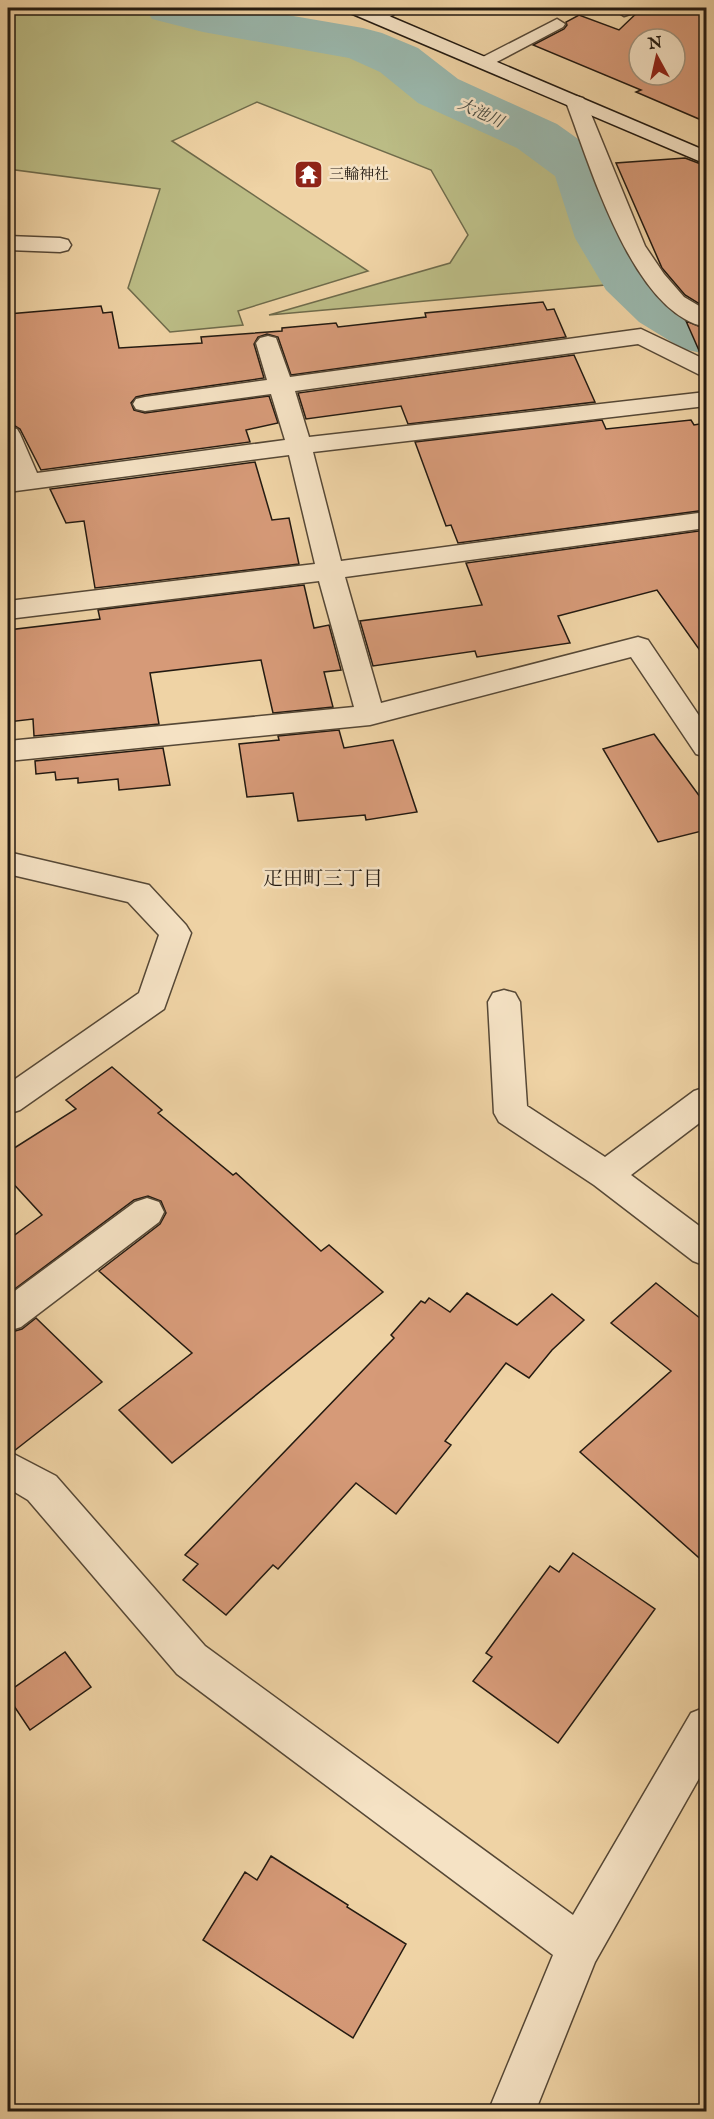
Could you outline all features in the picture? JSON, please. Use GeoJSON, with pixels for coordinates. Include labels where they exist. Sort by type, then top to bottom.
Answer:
{"type":"FeatureCollection","features":[{"type":"Feature","properties":{"kind":"street"},"geometry":{"type":"LineString","coordinates":[[370,11],[706,158]]}},
{"type":"Feature","properties":{"kind":"street"},"geometry":{"type":"LineString","coordinates":[[576,102],[634,246],[654,278],[676,302],[706,320]]}},
{"type":"Feature","properties":{"kind":"street"},"geometry":{"type":"LineString","coordinates":[[8,243],[60,245]]}},
{"type":"Feature","properties":{"kind":"street"},"geometry":{"type":"LineString","coordinates":[[145,404],[641,336],[706,369]]}},
{"type":"Feature","properties":{"kind":"street"},"geometry":{"type":"LineString","coordinates":[[268,344],[299,446],[330,571],[370,715]]}},
{"type":"Feature","properties":{"kind":"street"},"geometry":{"type":"LineString","coordinates":[[8,434],[18,482],[299,446],[706,399]]}},
{"type":"Feature","properties":{"kind":"street"},"geometry":{"type":"LineString","coordinates":[[8,610],[330,571],[706,520]]}},
{"type":"Feature","properties":{"kind":"street"},"geometry":{"type":"LineString","coordinates":[[8,751],[370,715],[638,646],[706,747]]}},
{"type":"Feature","properties":{"kind":"street"},"geometry":{"type":"LineString","coordinates":[[8,863],[138,893],[175,933],[153,1000],[8,1101]]}},
{"type":"Feature","properties":{"kind":"street"},"geometry":{"type":"LineString","coordinates":[[504,1002],[511,1113],[606,1175],[706,1251]]}},
{"type":"Feature","properties":{"kind":"street"},"geometry":{"type":"LineString","coordinates":[[606,1175],[706,1100]]}},
{"type":"Feature","properties":{"kind":"street"},"geometry":{"type":"LineString","coordinates":[[8,1316],[147,1212]]}},
{"type":"Feature","properties":{"kind":"street"},"geometry":{"type":"LineString","coordinates":[[8,1468],[42,1488],[191,1660],[579,1947]]}},
{"type":"Feature","properties":{"kind":"street"},"geometry":{"type":"LineString","coordinates":[[511,2112],[579,1947],[706,1727]]}},
{"type":"Feature","properties":{"kind":"lane"},"geometry":{"type":"LineString","coordinates":[[370,11],[397,8]]}},
{"type":"Feature","properties":{"kind":"lane"},"geometry":{"type":"LineString","coordinates":[[485,62],[557,24]]}},
{"type":"Feature","properties":{"kind":"green space"},"geometry":{"type":"Polygon","coordinates":[[[8,8],[149,8],[153,11],[359,48],[427,92],[559,165],[616,284],[269,315],[450,263],[468,235],[431,170],[257,102],[172,141],[368,271],[238,311],[243,325],[170,332],[128,288],[160,189],[8,169],[8,8]]]}},
{"type":"Feature","properties":{"kind":"building"},"geometry":{"type":"Polygon","coordinates":[[[642,8],[706,8],[706,122],[636,92],[641,90],[634,87],[687,87],[687,27],[627,27],[627,84],[533,45],[564,29],[566,22],[579,15],[619,30],[642,8]]]}},
{"type":"Feature","properties":{"kind":"building"},"geometry":{"type":"Polygon","coordinates":[[[685,158],[706,166],[706,308],[685,295],[662,268],[616,163],[685,158]]]}},
{"type":"Feature","properties":{"kind":"building"},"geometry":{"type":"Polygon","coordinates":[[[543,302],[547,310],[554,309],[566,337],[291,375],[278,337],[267,334],[258,337],[254,344],[264,378],[145,395],[136,397],[131,403],[134,410],[145,413],[269,396],[278,423],[246,430],[250,442],[41,470],[8,411],[8,314],[101,306],[103,313],[112,312],[119,348],[202,343],[201,337],[282,331],[282,328],[336,323],[338,327],[426,317],[425,313],[543,302]]]}},
{"type":"Feature","properties":{"kind":"building"},"geometry":{"type":"Polygon","coordinates":[[[686,321],[706,329],[706,358],[701,355],[686,321]]]}},
{"type":"Feature","properties":{"kind":"building"},"geometry":{"type":"Polygon","coordinates":[[[574,355],[595,402],[408,424],[401,406],[306,419],[298,393],[574,355]]]}},
{"type":"Feature","properties":{"kind":"building"},"geometry":{"type":"Polygon","coordinates":[[[602,420],[606,429],[691,420],[694,425],[706,423],[706,510],[458,543],[451,525],[446,526],[415,442],[602,420]]]}},
{"type":"Feature","properties":{"kind":"building"},"geometry":{"type":"Polygon","coordinates":[[[255,462],[272,520],[289,518],[299,564],[95,588],[84,521],[66,523],[50,489],[255,462]]]}},
{"type":"Feature","properties":{"kind":"building"},"geometry":{"type":"Polygon","coordinates":[[[706,530],[706,659],[657,590],[558,616],[570,643],[477,657],[475,651],[373,666],[360,621],[482,605],[466,563],[706,530]]]}},
{"type":"Feature","properties":{"kind":"building"},"geometry":{"type":"Polygon","coordinates":[[[304,585],[314,628],[329,625],[341,670],[324,672],[333,707],[273,713],[261,660],[150,673],[159,724],[34,736],[33,719],[8,722],[8,630],[100,619],[98,610],[304,585]]]}},
{"type":"Feature","properties":{"kind":"building"},"geometry":{"type":"Polygon","coordinates":[[[339,730],[344,748],[393,740],[417,812],[366,820],[365,815],[298,821],[293,793],[247,797],[239,744],[279,740],[278,736],[339,730]]]}},
{"type":"Feature","properties":{"kind":"building"},"geometry":{"type":"Polygon","coordinates":[[[654,734],[706,805],[706,830],[658,842],[603,749],[654,734]]]}},
{"type":"Feature","properties":{"kind":"building"},"geometry":{"type":"Polygon","coordinates":[[[163,748],[170,785],[119,790],[118,779],[78,783],[78,778],[56,780],[55,772],[36,774],[35,761],[163,748]]]}},
{"type":"Feature","properties":{"kind":"building"},"geometry":{"type":"Polygon","coordinates":[[[112,1067],[162,1110],[158,1113],[233,1175],[236,1173],[321,1251],[329,1245],[383,1292],[172,1463],[119,1410],[192,1353],[99,1271],[160,1224],[166,1213],[161,1201],[148,1196],[134,1200],[8,1294],[8,1240],[42,1215],[8,1178],[8,1152],[76,1109],[66,1100],[112,1067]]]}},
{"type":"Feature","properties":{"kind":"building"},"geometry":{"type":"Polygon","coordinates":[[[656,1283],[706,1323],[706,1564],[580,1452],[671,1371],[611,1323],[656,1283]]]}},
{"type":"Feature","properties":{"kind":"building"},"geometry":{"type":"Polygon","coordinates":[[[467,1293],[517,1325],[552,1294],[584,1320],[552,1350],[529,1378],[506,1363],[445,1441],[451,1445],[396,1514],[356,1483],[278,1569],[273,1565],[226,1615],[183,1580],[198,1564],[185,1555],[394,1338],[391,1335],[421,1301],[425,1303],[429,1298],[450,1312],[467,1293]]]}},
{"type":"Feature","properties":{"kind":"building"},"geometry":{"type":"Polygon","coordinates":[[[36,1318],[102,1382],[14,1451],[8,1449],[8,1333],[22,1329],[36,1318]]]}},
{"type":"Feature","properties":{"kind":"building"},"geometry":{"type":"Polygon","coordinates":[[[573,1553],[655,1609],[558,1743],[473,1681],[492,1657],[486,1653],[550,1566],[559,1572],[573,1553]]]}},
{"type":"Feature","properties":{"kind":"building"},"geometry":{"type":"Polygon","coordinates":[[[65,1652],[91,1687],[30,1730],[8,1697],[8,1692],[65,1652]]]}},
{"type":"Feature","properties":{"kind":"building"},"geometry":{"type":"Polygon","coordinates":[[[271,1856],[406,1944],[353,2038],[203,1940],[245,1872],[257,1880],[271,1856]]]}},
{"type":"Feature","properties":{"kind":"waterway","name":"大池川"},"geometry":{"type":"LineString","coordinates":[[171,8],[203,16],[363,44],[399,60],[438,91],[537,136],[581,168],[605,238],[628,277],[661,309],[706,335]]}},
{"type":"Feature","properties":{"kind":"place","name":"三輪神社"},"geometry":{"type":"Point","coordinates":[308,174]}},
{"type":"Feature","properties":{"kind":"district","name":"疋田町三丁目"},"geometry":{"type":"Point","coordinates":[323,878]}}]}
